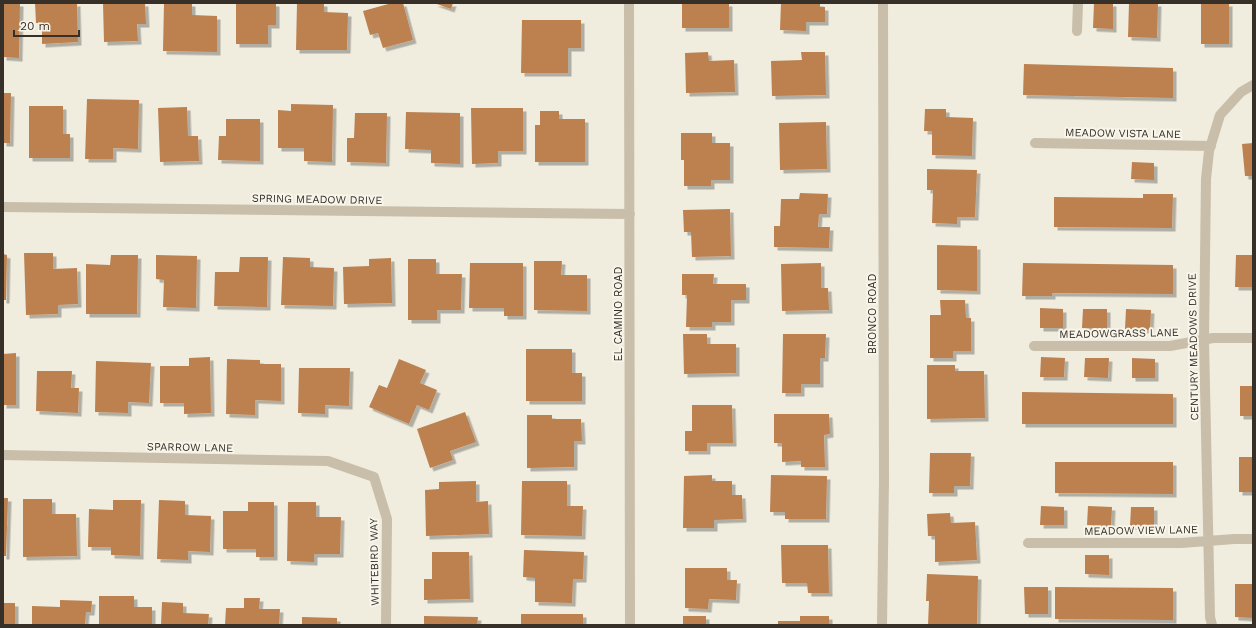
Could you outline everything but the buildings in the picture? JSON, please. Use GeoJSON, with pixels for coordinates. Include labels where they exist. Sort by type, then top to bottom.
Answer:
{"type":"FeatureCollection","features":[{"type":"Feature","properties":{"kind":"street","name":"EL CAMINO ROAD"},"geometry":{"type":"LineString","coordinates":[[628,3],[630,214],[630,625]]}},
{"type":"Feature","properties":{"kind":"street","name":"BRONCO ROAD"},"geometry":{"type":"LineString","coordinates":[[882,3],[884,480],[882,625]]}},
{"type":"Feature","properties":{"kind":"street"},"geometry":{"type":"LineString","coordinates":[[1077,31],[1078,3]]}},
{"type":"Feature","properties":{"kind":"street","name":"CENTURY MEADOWS DRIVE"},"geometry":{"type":"LineString","coordinates":[[1212,625],[1210,617],[1204,340],[1206,179],[1211,146],[1220,115],[1240,92],[1253,85]]}},
{"type":"Feature","properties":{"kind":"street","name":"MEADOW VISTA LANE"},"geometry":{"type":"LineString","coordinates":[[1035,144],[1211,146]]}},
{"type":"Feature","properties":{"kind":"street","name":"SPRING MEADOW DRIVE"},"geometry":{"type":"LineString","coordinates":[[3,207],[630,214]]}},
{"type":"Feature","properties":{"kind":"street","name":"MEADOWGRASS LANE"},"geometry":{"type":"LineString","coordinates":[[1034,346],[1170,346],[1223,338],[1253,338]]}},
{"type":"Feature","properties":{"kind":"street","name":"SPARROW LANE"},"geometry":{"type":"LineString","coordinates":[[3,456],[328,461],[374,477]]}},
{"type":"Feature","properties":{"kind":"street","name":"WHITEBIRD WAY"},"geometry":{"type":"LineString","coordinates":[[374,477],[387,519],[386,625]]}},
{"type":"Feature","properties":{"kind":"street","name":"MEADOW VIEW LANE"},"geometry":{"type":"LineString","coordinates":[[1028,543],[1181,543],[1253,539]]}}]}
